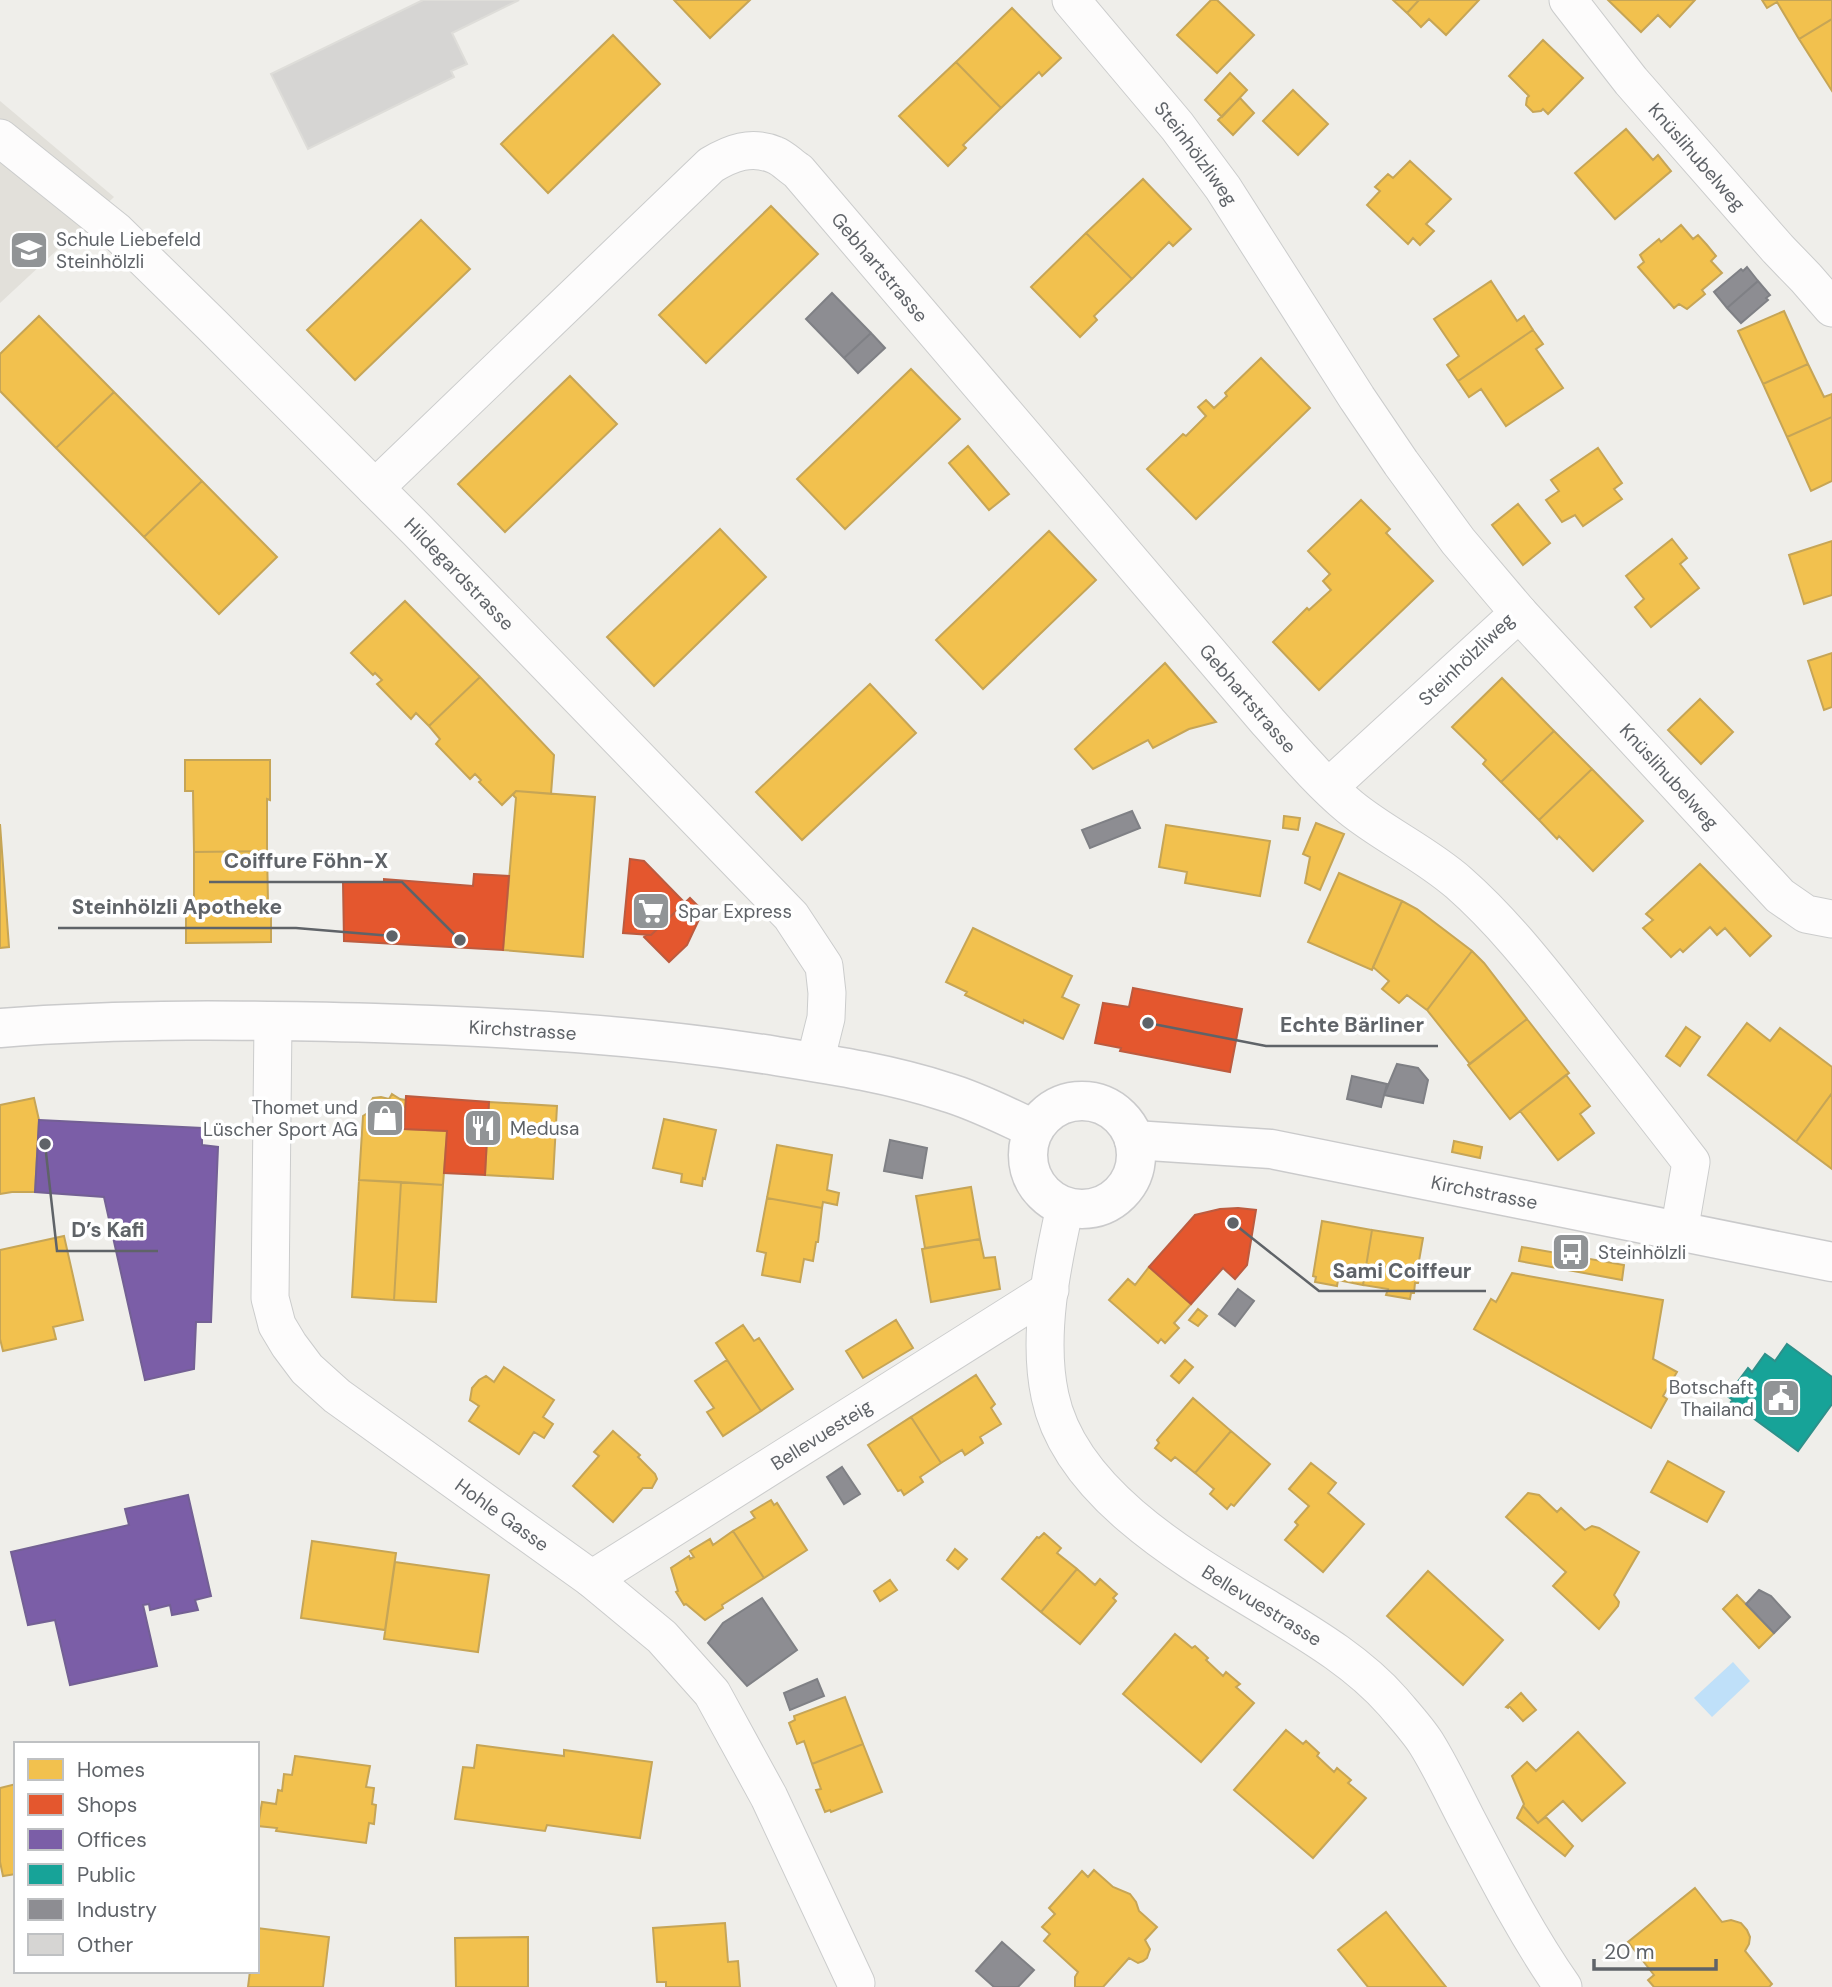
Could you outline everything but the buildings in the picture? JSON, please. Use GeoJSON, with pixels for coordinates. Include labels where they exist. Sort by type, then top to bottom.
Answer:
{"type":"FeatureCollection","features":[{"type":"Feature","properties":{"kind":"street","name":"Steinhölzliweg"},"geometry":{"type":"LineString","coordinates":[[1071,0],[1177,126],[1223,188],[1401,463],[1458,541],[1519,613],[1329,787]]}},
{"type":"Feature","properties":{"kind":"street","name":"Knüslihubelweg"},"geometry":{"type":"LineString","coordinates":[[1568,0],[1631,81],[1832,308]]}},
{"type":"Feature","properties":{"kind":"street","name":"Hildegardstrasse"},"geometry":{"type":"LineString","coordinates":[[0,138],[116,231],[375,488],[791,916],[824,966],[826,1018],[815,1062]]}},
{"type":"Feature","properties":{"kind":"street","name":"Gebhartstrasse"},"geometry":{"type":"LineString","coordinates":[[375,488],[711,165],[733,153],[752,150],[774,155],[798,171],[1259,712],[1329,787]]}},
{"type":"Feature","properties":{"kind":"street","name":"Knüslihubelweg"},"geometry":{"type":"LineString","coordinates":[[1519,613],[1780,896],[1806,914],[1832,919]]}},
{"type":"Feature","properties":{"kind":"street"},"geometry":{"type":"LineString","coordinates":[[1329,787],[1374,825],[1443,870],[1485,909],[1533,961],[1628,1079],[1691,1162],[1679,1232]]}},
{"type":"Feature","properties":{"kind":"street","name":"Kirchstrasse"},"geometry":{"type":"LineString","coordinates":[[0,1028],[127,1022],[273,1021],[560,1031],[653,1040],[815,1062],[899,1079],[949,1092],[1034,1129]]}},
{"type":"Feature","properties":{"kind":"street","name":"Hohle Gasse"},"geometry":{"type":"LineString","coordinates":[[273,1021],[270,1298],[277,1325],[307,1369],[337,1396],[592,1579],[662,1637],[712,1693],[769,1797],[856,1983]]}},
{"type":"Feature","properties":{"kind":"street"},"geometry":{"type":"LineString","coordinates":[[1088,1101],[1103,1105],[1117,1114],[1128,1126],[1134,1140],[1137,1157],[1125,1188],[1113,1200],[1098,1207],[1081,1210],[1065,1207],[1039,1189],[1031,1175],[1028,1152],[1034,1129],[1044,1116],[1056,1107],[1088,1101]]}},
{"type":"Feature","properties":{"kind":"street","name":"Kirchstrasse"},"geometry":{"type":"LineString","coordinates":[[1134,1140],[1271,1149],[1832,1262]]}},
{"type":"Feature","properties":{"kind":"street","name":"Bellevuestrasse"},"geometry":{"type":"LineString","coordinates":[[1065,1207],[1050,1290],[1046,1364],[1050,1396],[1061,1429],[1081,1463],[1113,1500],[1157,1538],[1210,1574],[1322,1642],[1361,1671],[1391,1700],[1426,1742],[1519,1917],[1563,1987]]}},
{"type":"Feature","properties":{"kind":"street","name":"Bellevuesteig"},"geometry":{"type":"LineString","coordinates":[[592,1579],[1050,1290]]}},
{"type":"Feature","properties":{"kind":"shaded area","name":"Schule Liebefeld Steinhölzli"},"geometry":{"type":"Polygon","coordinates":[[[0,101],[114,197],[0,303],[0,101]]]}},
{"type":"Feature","properties":{"kind":"water"},"geometry":{"type":"Polygon","coordinates":[[[1733,1662],[1750,1681],[1712,1717],[1694,1698],[1733,1662]]]}},
{"type":"Feature","properties":{"kind":"place","name":"Schule Liebefeld Steinhölzli"},"geometry":{"type":"Point","coordinates":[29,250]}},
{"type":"Feature","properties":{"kind":"place","name":"Spar Express"},"geometry":{"type":"Point","coordinates":[651,911]}},
{"type":"Feature","properties":{"kind":"place","name":"Steinhölzli Apotheke"},"geometry":{"type":"Point","coordinates":[392,936]}},
{"type":"Feature","properties":{"kind":"place","name":"Coiffure Föhn-X"},"geometry":{"type":"Point","coordinates":[460,940]}},
{"type":"Feature","properties":{"kind":"place","name":"Echte Bärliner"},"geometry":{"type":"Point","coordinates":[1148,1023]}},
{"type":"Feature","properties":{"kind":"place","name":"Thomet und Lüscher Sport AG"},"geometry":{"type":"Point","coordinates":[385,1118]}},
{"type":"Feature","properties":{"kind":"place","name":"Medusa"},"geometry":{"type":"Point","coordinates":[483,1128]}},
{"type":"Feature","properties":{"kind":"place","name":"D’s Kafi"},"geometry":{"type":"Point","coordinates":[45,1144]}},
{"type":"Feature","properties":{"kind":"place","name":"Sami Coiffeur"},"geometry":{"type":"Point","coordinates":[1233,1223]}},
{"type":"Feature","properties":{"kind":"place","name":"Steinhölzli"},"geometry":{"type":"Point","coordinates":[1571,1252]}},
{"type":"Feature","properties":{"kind":"place","name":"Botschaft Thailand"},"geometry":{"type":"Point","coordinates":[1781,1398]}}]}
